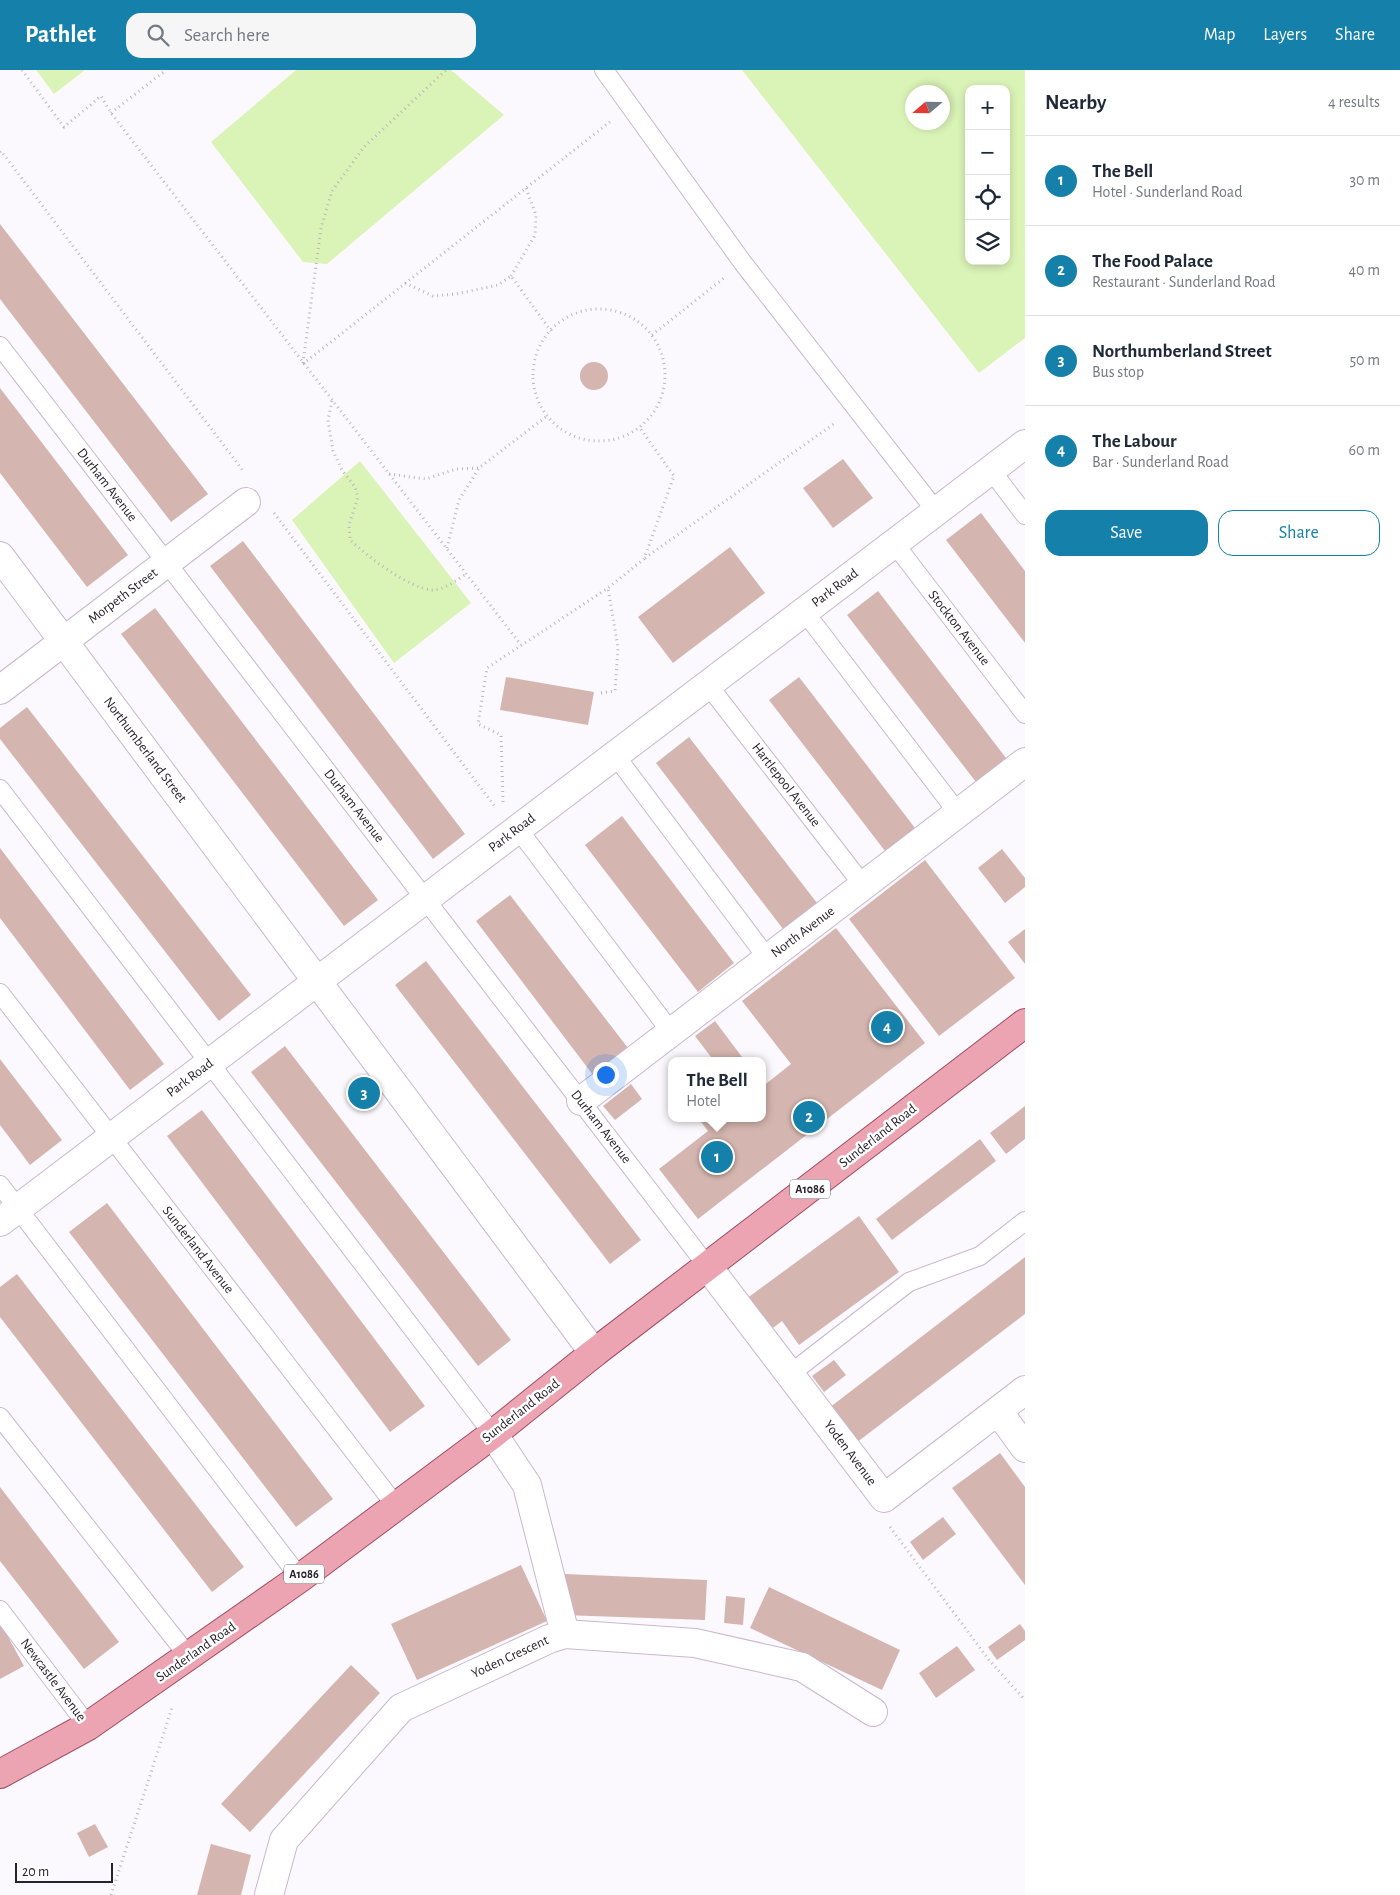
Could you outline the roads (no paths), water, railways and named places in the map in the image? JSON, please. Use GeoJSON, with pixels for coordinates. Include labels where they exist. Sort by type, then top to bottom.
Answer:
{"type":"FeatureCollection","features":[{"type":"Feature","properties":{"kind":"main road","name":"Sunderland Road"},"geometry":{"type":"LineString","coordinates":[[0,1774],[88,1726],[189,1658],[300,1578],[493,1434],[594,1353],[1025,1023]]}},
{"type":"Feature","properties":{"kind":"street","name":"Park Road"},"geometry":{"type":"LineString","coordinates":[[9,1216],[1025,444]]}},
{"type":"Feature","properties":{"kind":"street","name":"Morpeth Street"},"geometry":{"type":"LineString","coordinates":[[0,690],[246,502]]}},
{"type":"Feature","properties":{"kind":"street","name":"Northumberland Street"},"geometry":{"type":"LineString","coordinates":[[0,556],[594,1353]]}},
{"type":"Feature","properties":{"kind":"street","name":"North Avenue"},"geometry":{"type":"LineString","coordinates":[[581,1101],[1025,762]]}},
{"type":"Feature","properties":{"kind":"street","name":"Yoden Avenue"},"geometry":{"type":"LineString","coordinates":[[708,1267],[884,1498],[1025,1390]]}},
{"type":"Feature","properties":{"kind":"street"},"geometry":{"type":"LineString","coordinates":[[998,1411],[1025,1448]]}},
{"type":"Feature","properties":{"kind":"street"},"geometry":{"type":"LineString","coordinates":[[493,1434],[527,1485],[566,1634]]}},
{"type":"Feature","properties":{"kind":"street","name":"Yoden Crescent"},"geometry":{"type":"LineString","coordinates":[[269,1895],[284,1840],[401,1708],[549,1639],[566,1634],[695,1643],[802,1667],[873,1712]]}},
{"type":"Feature","properties":{"kind":"lane"},"geometry":{"type":"LineString","coordinates":[[604,70],[743,263],[936,511]]}},
{"type":"Feature","properties":{"kind":"lane","name":"Durham Avenue"},"geometry":{"type":"LineString","coordinates":[[0,346],[708,1267]]}},
{"type":"Feature","properties":{"kind":"lane"},"geometry":{"type":"LineString","coordinates":[[991,470],[1025,515]]}},
{"type":"Feature","properties":{"kind":"lane","name":"Stockton Avenue"},"geometry":{"type":"LineString","coordinates":[[894,543],[1025,714]]}},
{"type":"Feature","properties":{"kind":"lane"},"geometry":{"type":"LineString","coordinates":[[804,611],[958,813]]}},
{"type":"Feature","properties":{"kind":"lane","name":"Hartlepool Avenue"},"geometry":{"type":"LineString","coordinates":[[708,685],[863,886]]}},
{"type":"Feature","properties":{"kind":"lane"},"geometry":{"type":"LineString","coordinates":[[615,755],[768,959]]}},
{"type":"Feature","properties":{"kind":"lane"},"geometry":{"type":"LineString","coordinates":[[0,789],[493,1434]]}},
{"type":"Feature","properties":{"kind":"lane"},"geometry":{"type":"LineString","coordinates":[[511,834],[671,1032]]}},
{"type":"Feature","properties":{"kind":"lane","name":"Sunderland Avenue"},"geometry":{"type":"LineString","coordinates":[[0,993],[396,1506]]}},
{"type":"Feature","properties":{"kind":"lane"},"geometry":{"type":"LineString","coordinates":[[0,1186],[9,1216],[300,1578]]}},
{"type":"Feature","properties":{"kind":"lane"},"geometry":{"type":"LineString","coordinates":[[790,1374],[909,1282],[980,1256],[1025,1221]]}},
{"type":"Feature","properties":{"kind":"lane"},"geometry":{"type":"LineString","coordinates":[[0,1417],[189,1658]]}},
{"type":"Feature","properties":{"kind":"lane","name":"Newcastle Avenue"},"geometry":{"type":"LineString","coordinates":[[0,1610],[88,1726]]}},
{"type":"Feature","properties":{"kind":"place","name":"The Labour"},"geometry":{"type":"Point","coordinates":[887,1027]}},
{"type":"Feature","properties":{"kind":"place","name":"Northumberland Street"},"geometry":{"type":"Point","coordinates":[364,1093]}},
{"type":"Feature","properties":{"kind":"place","name":"The Food Palace"},"geometry":{"type":"Point","coordinates":[809,1117]}},
{"type":"Feature","properties":{"kind":"place","name":"The Bell"},"geometry":{"type":"Point","coordinates":[717,1157]}}]}
